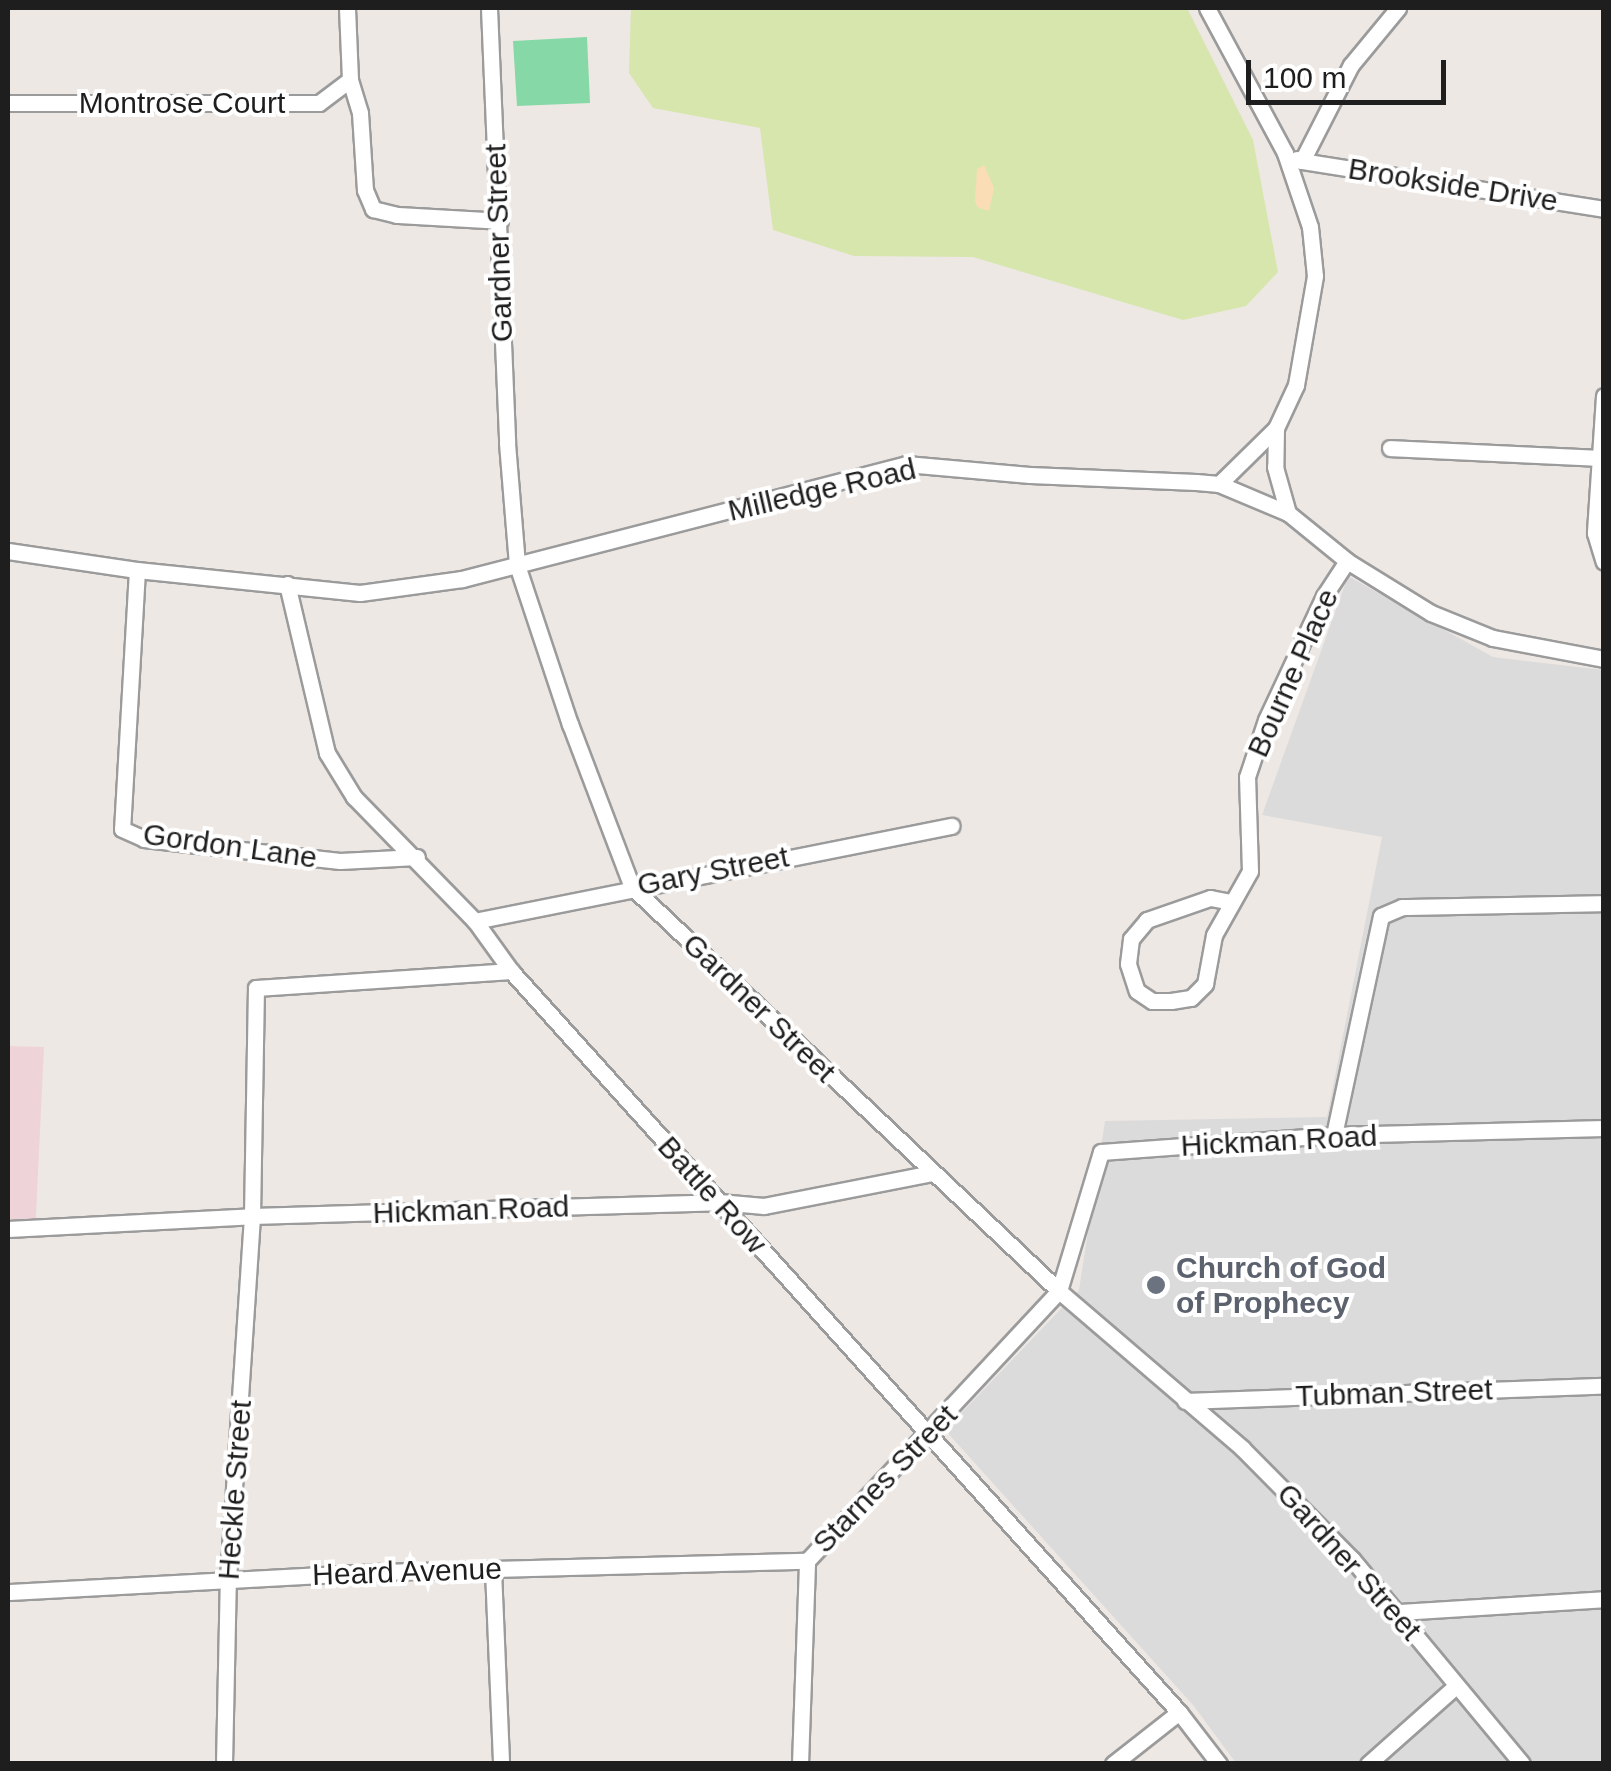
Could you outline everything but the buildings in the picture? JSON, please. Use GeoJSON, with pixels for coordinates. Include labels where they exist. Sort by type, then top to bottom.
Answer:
{"type":"FeatureCollection","features":[{"type":"Feature","properties":{"kind":"street"},"geometry":{"type":"LineString","coordinates":[[347,8],[350,80],[364,142],[365,190],[373,208],[397,215],[500,221]]}},
{"type":"Feature","properties":{"kind":"street","name":"Gardner Street"},"geometry":{"type":"LineString","coordinates":[[490,8],[504,392],[517,565],[570,724],[632,886],[1058,1291],[1242,1448],[1399,1612],[1522,1764]]}},
{"type":"Feature","properties":{"kind":"street"},"geometry":{"type":"LineString","coordinates":[[1208,8],[1284,153],[1310,227],[1315,276],[1296,385],[1276,428],[1220,484]]}},
{"type":"Feature","properties":{"kind":"street"},"geometry":{"type":"LineString","coordinates":[[1302,161],[1351,65],[1398,8]]}},
{"type":"Feature","properties":{"kind":"street","name":"Montrose Court"},"geometry":{"type":"LineString","coordinates":[[8,103],[319,103],[350,80]]}},
{"type":"Feature","properties":{"kind":"street","name":"Brookside Drive"},"geometry":{"type":"LineString","coordinates":[[1284,153],[1302,161],[1604,208]]}},
{"type":"Feature","properties":{"kind":"street"},"geometry":{"type":"LineString","coordinates":[[1604,396],[1595,534],[1604,562]]}},
{"type":"Feature","properties":{"kind":"street"},"geometry":{"type":"LineString","coordinates":[[1276,428],[1275,467],[1288,514]]}},
{"type":"Feature","properties":{"kind":"street"},"geometry":{"type":"LineString","coordinates":[[1390,448],[1600,458]]}},
{"type":"Feature","properties":{"kind":"street","name":"Milledge Road"},"geometry":{"type":"LineString","coordinates":[[8,551],[136,570],[360,593],[422,588],[906,464],[1220,484],[1288,514],[1347,561],[1430,613],[1493,638],[1604,659]]}},
{"type":"Feature","properties":{"kind":"street","name":"Bourne Place"},"geometry":{"type":"LineString","coordinates":[[1230,902],[1210,898],[1147,920],[1131,939],[1129,952],[1128,964],[1138,992],[1152,1001],[1190,998],[1205,984],[1214,935],[1250,870],[1247,776],[1266,720],[1324,596],[1347,561]]}},
{"type":"Feature","properties":{"kind":"street","name":"Gordon Lane"},"geometry":{"type":"LineString","coordinates":[[136,570],[122,829],[144,839],[340,860],[418,857]]}},
{"type":"Feature","properties":{"kind":"street","name":"Battle Row"},"geometry":{"type":"LineString","coordinates":[[288,584],[326,753],[354,797],[418,857],[475,920],[511,972],[927,1438],[1179,1712],[1219,1764]]}},
{"type":"Feature","properties":{"kind":"street","name":"Gary Street"},"geometry":{"type":"LineString","coordinates":[[475,920],[632,886],[952,826]]}},
{"type":"Feature","properties":{"kind":"street"},"geometry":{"type":"LineString","coordinates":[[1334,1136],[1381,916],[1402,908],[1604,904]]}},
{"type":"Feature","properties":{"kind":"street"},"geometry":{"type":"LineString","coordinates":[[252,1216],[256,988],[511,972]]}},
{"type":"Feature","properties":{"kind":"street","name":"Hickman Road"},"geometry":{"type":"LineString","coordinates":[[1058,1291],[1102,1152],[1334,1136],[1604,1128]]}},
{"type":"Feature","properties":{"kind":"street","name":"Hickman Road"},"geometry":{"type":"LineString","coordinates":[[8,1229],[252,1216],[720,1202],[764,1206],[932,1173]]}},
{"type":"Feature","properties":{"kind":"street","name":"Heckle Street"},"geometry":{"type":"LineString","coordinates":[[224,1764],[228,1578],[252,1216]]}},
{"type":"Feature","properties":{"kind":"street","name":"Starnes Street"},"geometry":{"type":"LineString","coordinates":[[800,1764],[807,1561],[927,1438],[1058,1291]]}},
{"type":"Feature","properties":{"kind":"street","name":"Tubman Street"},"geometry":{"type":"LineString","coordinates":[[1184,1401],[1604,1386]]}},
{"type":"Feature","properties":{"kind":"street","name":"Heard Avenue"},"geometry":{"type":"LineString","coordinates":[[8,1592],[228,1578],[807,1561]]}},
{"type":"Feature","properties":{"kind":"street"},"geometry":{"type":"LineString","coordinates":[[493,1570],[500,1764]]}},
{"type":"Feature","properties":{"kind":"street"},"geometry":{"type":"LineString","coordinates":[[1399,1612],[1604,1599]]}},
{"type":"Feature","properties":{"kind":"street"},"geometry":{"type":"LineString","coordinates":[[1368,1764],[1456,1686]]}},
{"type":"Feature","properties":{"kind":"street"},"geometry":{"type":"LineString","coordinates":[[1113,1764],[1179,1712]]}},
{"type":"Feature","properties":{"kind":"shaded area"},"geometry":{"type":"Polygon","coordinates":[[[1348,576],[1493,657],[1603,670],[1603,1763],[1236,1763],[1193,1705],[945,1430],[1079,1290],[1105,1121],[1327,1117],[1382,837],[1262,815],[1348,576]]]}},
{"type":"Feature","properties":{"kind":"shaded area"},"geometry":{"type":"Polygon","coordinates":[[[8,1046],[44,1047],[35,1236],[8,1238],[8,1046]]]}},
{"type":"Feature","properties":{"kind":"green space"},"geometry":{"type":"Polygon","coordinates":[[[631,8],[1187,8],[1253,140],[1278,272],[1246,306],[1183,320],[973,257],[854,256],[773,230],[760,128],[653,108],[629,73],[631,8]]]}},
{"type":"Feature","properties":{"kind":"green space"},"geometry":{"type":"Polygon","coordinates":[[[587,37],[590,103],[517,106],[513,41],[587,37]]]}},
{"type":"Feature","properties":{"kind":"sand"},"geometry":{"type":"Polygon","coordinates":[[[984,165],[994,188],[989,211],[977,207],[975,200],[977,169],[984,165]]]}},
{"type":"Feature","properties":{"kind":"place","name":"Church of God of Prophecy"},"geometry":{"type":"Point","coordinates":[1156,1285]}}]}
